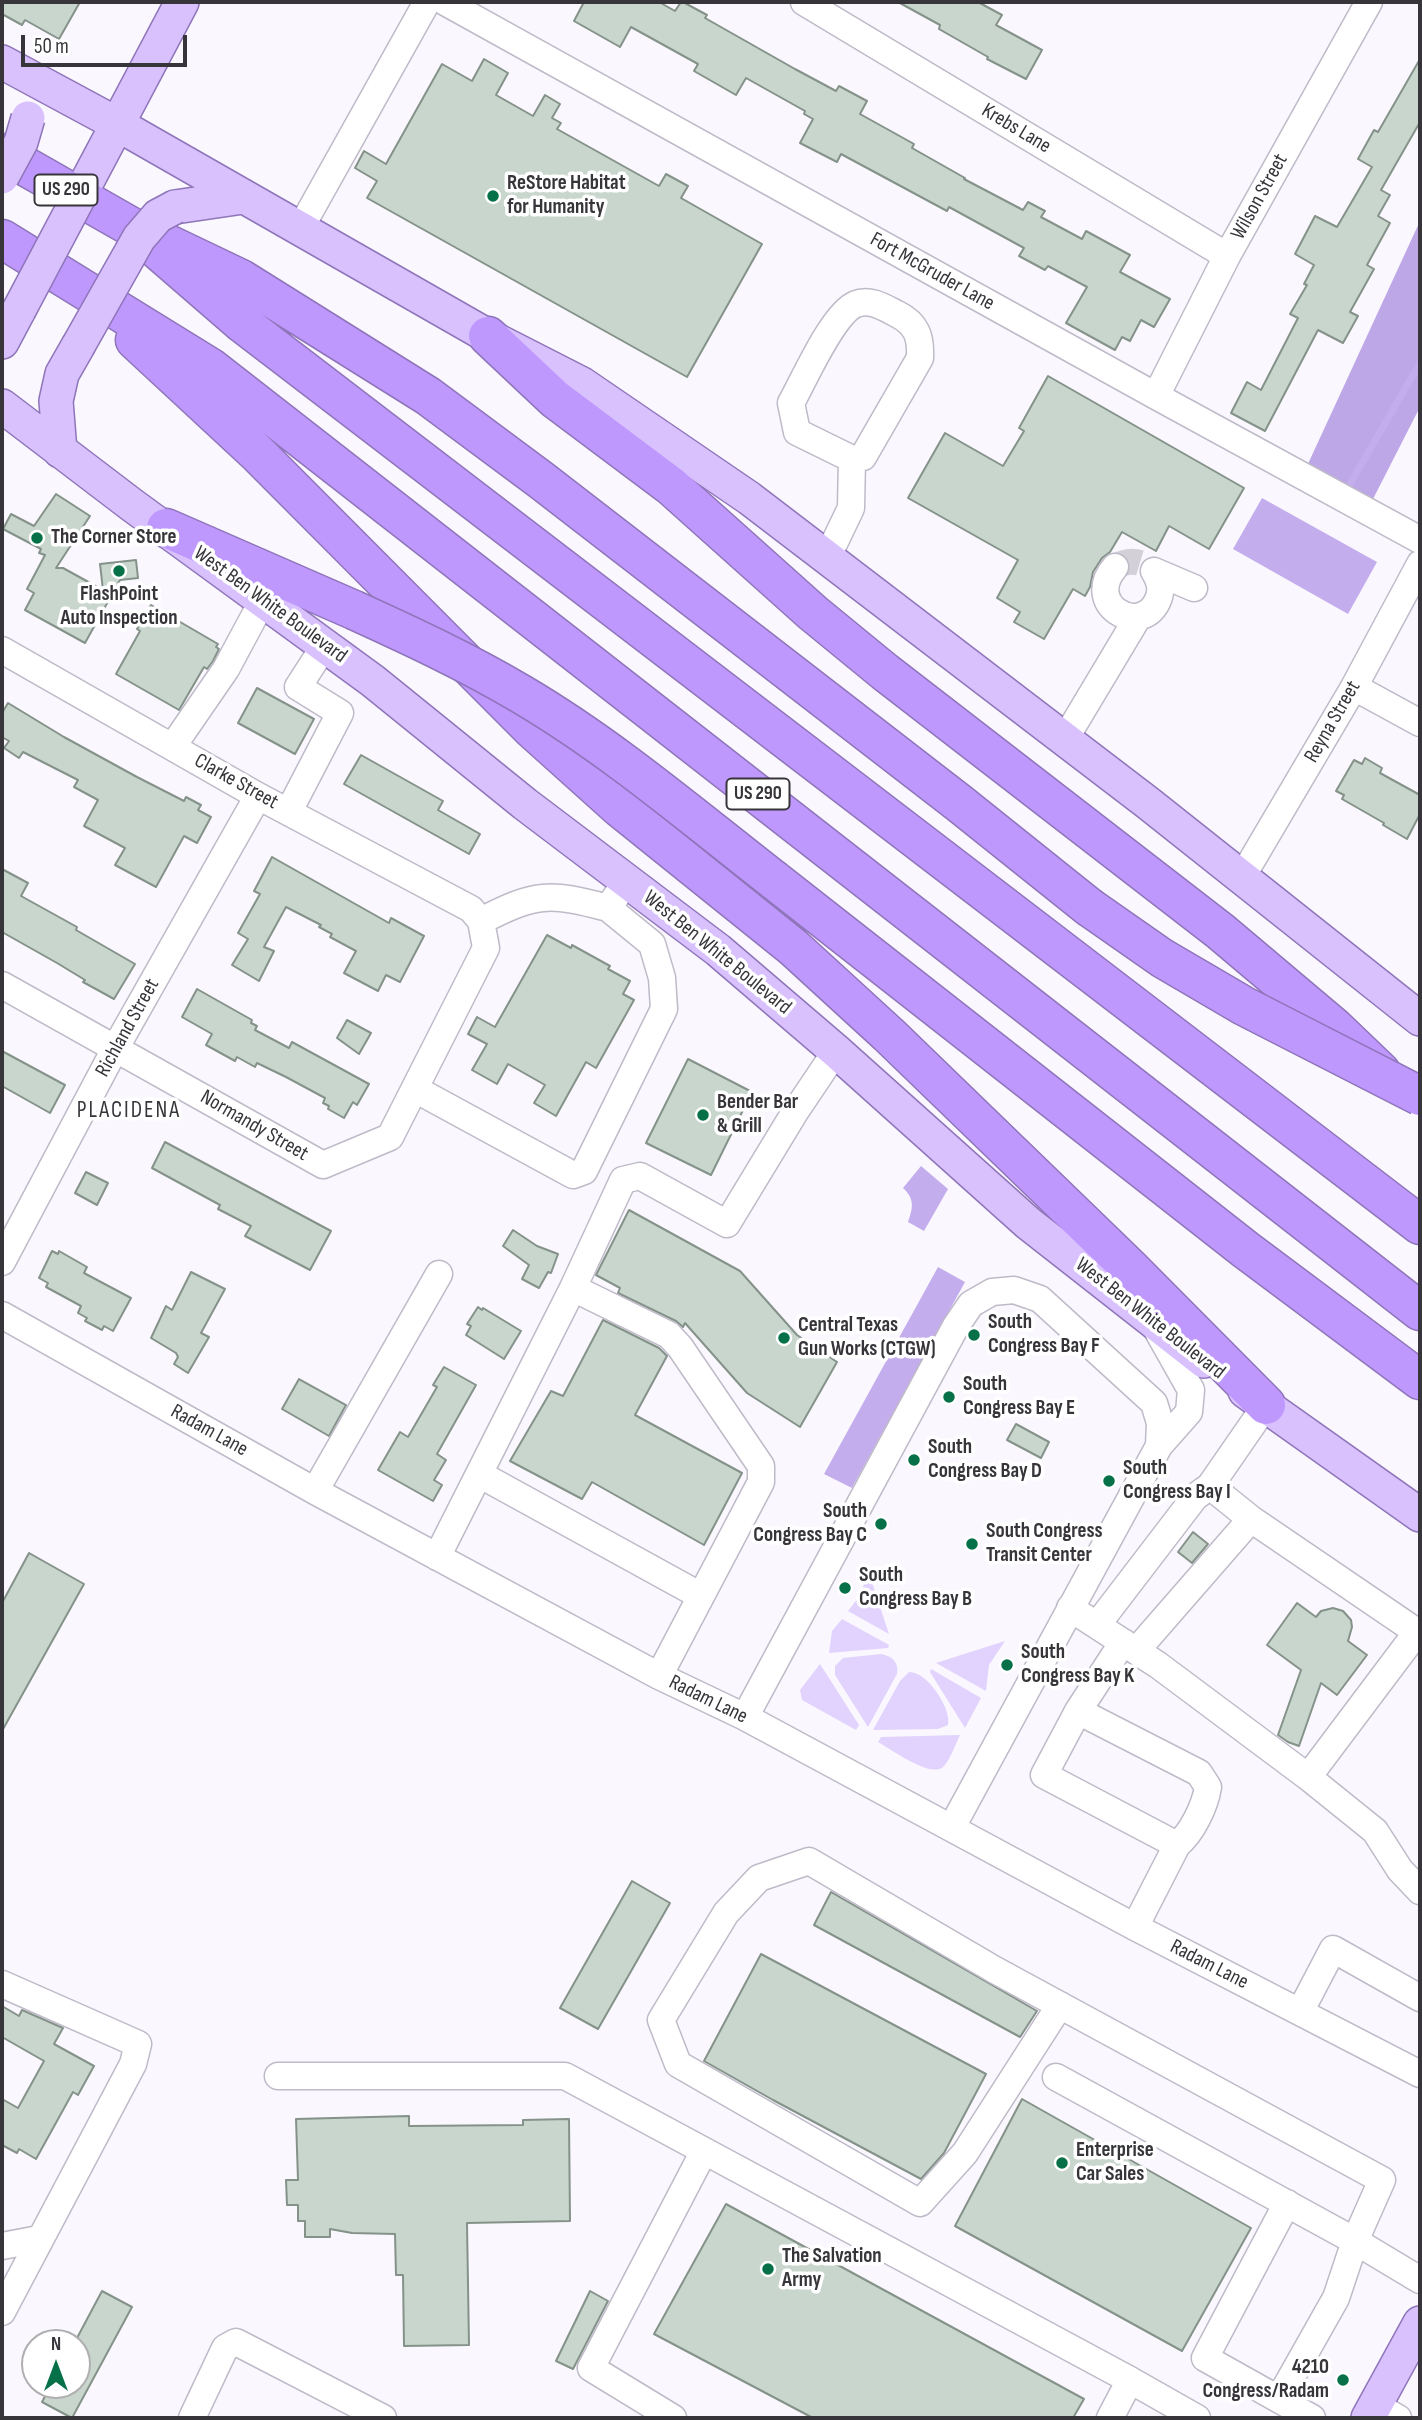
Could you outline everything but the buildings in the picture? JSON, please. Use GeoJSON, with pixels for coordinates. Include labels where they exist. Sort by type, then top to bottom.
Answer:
{"type":"FeatureCollection","features":[{"type":"Feature","properties":{"kind":"highway","name":"US 290"},"geometry":{"type":"LineString","coordinates":[[2,153],[130,226],[242,323],[1420,1225]]}},
{"type":"Feature","properties":{"kind":"highway"},"geometry":{"type":"LineString","coordinates":[[130,226],[241,279],[428,396],[959,803],[1088,907],[1162,958],[1232,999],[1420,1097]]}},
{"type":"Feature","properties":{"kind":"highway","name":"US 290"},"geometry":{"type":"LineString","coordinates":[[2,239],[211,368],[1420,1311]]}},
{"type":"Feature","properties":{"kind":"highway"},"geometry":{"type":"LineString","coordinates":[[86,292],[258,454],[532,729],[620,808],[794,948],[888,1034],[1130,1268],[1266,1405]]}},
{"type":"Feature","properties":{"kind":"highway"},"geometry":{"type":"LineString","coordinates":[[488,336],[555,399],[671,486],[813,613],[885,672],[1220,931],[1335,1028],[1420,1110]]}},
{"type":"Feature","properties":{"kind":"highway"},"geometry":{"type":"LineString","coordinates":[[166,528],[438,649],[522,694],[619,760],[1246,1250],[1420,1380]]}},
{"type":"Feature","properties":{"kind":"main road"},"geometry":{"type":"LineString","coordinates":[[2,342],[182,2]]}},
{"type":"Feature","properties":{"kind":"main road"},"geometry":{"type":"LineString","coordinates":[[3,63],[117,124],[488,336],[582,384],[749,498],[1065,739],[1420,1019]]}},
{"type":"Feature","properties":{"kind":"main road"},"geometry":{"type":"LineString","coordinates":[[2,177],[21,142],[28,118],[22,90],[3,63]]}},
{"type":"Feature","properties":{"kind":"main road"},"geometry":{"type":"LineString","coordinates":[[60,451],[56,401],[62,374],[139,238],[158,216],[175,207],[243,197]]}},
{"type":"Feature","properties":{"kind":"main road","name":"West Ben White Boulevard"},"geometry":{"type":"LineString","coordinates":[[2,407],[373,681],[525,804],[617,895],[718,950],[836,1051],[1028,1223],[1154,1323],[1420,1515]]}},
{"type":"Feature","properties":{"kind":"main road"},"geometry":{"type":"LineString","coordinates":[[1380,2414],[1419,2330]]}},
{"type":"Feature","properties":{"kind":"street"},"geometry":{"type":"LineString","coordinates":[[300,229],[427,2]]}},
{"type":"Feature","properties":{"kind":"street","name":"Fort McGruder Lane"},"geometry":{"type":"LineString","coordinates":[[446,2],[1420,540]]}},
{"type":"Feature","properties":{"kind":"street","name":"Krebs Lane"},"geometry":{"type":"LineString","coordinates":[[804,2],[1227,256]]}},
{"type":"Feature","properties":{"kind":"street","name":"Wilson Street"},"geometry":{"type":"LineString","coordinates":[[1156,396],[1227,256],[1369,2]]}},
{"type":"Feature","properties":{"kind":"street"},"geometry":{"type":"LineString","coordinates":[[857,303],[875,303],[908,319],[921,340],[920,358],[863,457],[852,459],[797,432],[791,403],[839,317],[857,303]]}},
{"type":"Feature","properties":{"kind":"street"},"geometry":{"type":"LineString","coordinates":[[827,558],[851,508],[852,459]]}},
{"type":"Feature","properties":{"kind":"street","name":"Reyna Street"},"geometry":{"type":"LineString","coordinates":[[1242,877],[1354,687],[1420,564]]}},
{"type":"Feature","properties":{"kind":"street"},"geometry":{"type":"LineString","coordinates":[[1115,567],[1105,582],[1107,599],[1119,614],[1138,617],[1147,613],[1159,598],[1161,589],[1154,571],[1194,588]]}},
{"type":"Feature","properties":{"kind":"street"},"geometry":{"type":"LineString","coordinates":[[173,746],[226,669],[263,600]]}},
{"type":"Feature","properties":{"kind":"street"},"geometry":{"type":"LineString","coordinates":[[1065,739],[1138,617]]}},
{"type":"Feature","properties":{"kind":"street"},"geometry":{"type":"LineString","coordinates":[[289,811],[340,713],[298,687],[325,645]]}},
{"type":"Feature","properties":{"kind":"street","name":"Clarke Street"},"geometry":{"type":"LineString","coordinates":[[2,650],[258,796],[476,915]]}},
{"type":"Feature","properties":{"kind":"street"},"geometry":{"type":"LineString","coordinates":[[1354,687],[1420,723]]}},
{"type":"Feature","properties":{"kind":"street","name":"Richland Street"},"geometry":{"type":"LineString","coordinates":[[2,1262],[116,1047],[258,796]]}},
{"type":"Feature","properties":{"kind":"street"},"geometry":{"type":"LineString","coordinates":[[617,895],[652,944],[662,978],[664,1009],[584,1171],[573,1175],[415,1089],[486,948],[476,915],[539,897],[617,895]]}},
{"type":"Feature","properties":{"kind":"street","name":"Normandy Street"},"geometry":{"type":"LineString","coordinates":[[2,985],[323,1165],[390,1137],[415,1089]]}},
{"type":"Feature","properties":{"kind":"street"},"geometry":{"type":"LineString","coordinates":[[438,1557],[573,1288],[623,1180],[640,1176],[727,1224],[795,1112],[836,1051]]}},
{"type":"Feature","properties":{"kind":"street"},"geometry":{"type":"LineString","coordinates":[[315,1491],[439,1274]]}},
{"type":"Feature","properties":{"kind":"street"},"geometry":{"type":"LineString","coordinates":[[573,1288],[669,1335],[680,1347],[761,1466],[761,1482],[659,1676]]}},
{"type":"Feature","properties":{"kind":"street"},"geometry":{"type":"LineString","coordinates":[[745,1717],[950,1338],[971,1304],[992,1292],[1014,1290],[1041,1300],[1154,1403],[1160,1423],[1159,1446]]}},
{"type":"Feature","properties":{"kind":"street","name":"Radam Lane"},"geometry":{"type":"LineString","coordinates":[[2,1315],[315,1491],[659,1676],[745,1717],[1135,1927],[1420,2074]]}},
{"type":"Feature","properties":{"kind":"street"},"geometry":{"type":"LineString","coordinates":[[952,1827],[1159,1446],[1189,1412],[1191,1390],[1154,1323]]}},
{"type":"Feature","properties":{"kind":"street"},"geometry":{"type":"LineString","coordinates":[[1097,1625],[1195,1497],[1210,1486],[1266,1405]]}},
{"type":"Feature","properties":{"kind":"street"},"geometry":{"type":"LineString","coordinates":[[479,1474],[701,1596]]}},
{"type":"Feature","properties":{"kind":"street"},"geometry":{"type":"LineString","coordinates":[[1210,1486],[1251,1519],[1419,1632],[1308,1777]]}},
{"type":"Feature","properties":{"kind":"street"},"geometry":{"type":"LineString","coordinates":[[1177,1845],[1044,1775],[1078,1712],[1130,1646],[1251,1519]]}},
{"type":"Feature","properties":{"kind":"street"},"geometry":{"type":"LineString","coordinates":[[1070,1608],[1130,1646],[1308,1777],[1375,1831],[1400,1870],[1420,1891]]}},
{"type":"Feature","properties":{"kind":"street"},"geometry":{"type":"LineString","coordinates":[[1078,1712],[1199,1773],[1208,1787],[1204,1803],[1185,1838],[1177,1845],[1135,1927]]}},
{"type":"Feature","properties":{"kind":"street"},"geometry":{"type":"LineString","coordinates":[[1060,2005],[964,2153],[920,2203],[678,2064],[661,2020],[726,1913],[759,1878],[809,1861],[1060,2005],[1382,2180],[1355,2241],[1336,2298],[1279,2399]]}},
{"type":"Feature","properties":{"kind":"street"},"geometry":{"type":"LineString","coordinates":[[1300,2012],[1333,1949],[1420,1998]]}},
{"type":"Feature","properties":{"kind":"street"},"geometry":{"type":"LineString","coordinates":[[2,1984],[138,2044],[133,2064],[2,2312]]}},
{"type":"Feature","properties":{"kind":"street"},"geometry":{"type":"LineString","coordinates":[[278,2076],[565,2076],[1197,2418]]}},
{"type":"Feature","properties":{"kind":"street"},"geometry":{"type":"LineString","coordinates":[[1056,2077],[1287,2203],[1420,2280]]}},
{"type":"Feature","properties":{"kind":"street"},"geometry":{"type":"LineString","coordinates":[[673,2418],[591,2368],[704,2151]]}},
{"type":"Feature","properties":{"kind":"street"},"geometry":{"type":"LineString","coordinates":[[1287,2203],[1205,2358],[1312,2418]]}},
{"type":"Feature","properties":{"kind":"street"},"geometry":{"type":"LineString","coordinates":[[2,2246],[39,2239]]}},
{"type":"Feature","properties":{"kind":"street"},"geometry":{"type":"LineString","coordinates":[[192,2418],[225,2348],[236,2342],[383,2418]]}},
{"type":"Feature","properties":{"kind":"street"},"geometry":{"type":"LineString","coordinates":[[1110,2418],[1130,2380]]}},
{"type":"Feature","properties":{"kind":"shaded area"},"geometry":{"type":"Polygon","coordinates":[[[1420,221],[1420,407],[1372,501],[1307,466],[1420,221]]]}},
{"type":"Feature","properties":{"kind":"shaded area"},"geometry":{"type":"Polygon","coordinates":[[[1262,498],[1377,562],[1348,614],[1233,549],[1262,498]]]}},
{"type":"Feature","properties":{"kind":"shaded area"},"geometry":{"type":"Polygon","coordinates":[[[921,1166],[948,1189],[924,1231],[908,1222],[912,1204],[910,1196],[903,1188],[921,1166]]]}},
{"type":"Feature","properties":{"kind":"shaded area"},"geometry":{"type":"Polygon","coordinates":[[[938,1267],[965,1282],[852,1488],[824,1474],[938,1267]]]}},
{"type":"Feature","properties":{"kind":"shaded area"},"geometry":{"type":"Polygon","coordinates":[[[867,1567],[889,1634],[848,1611],[862,1593],[867,1567]]]}},
{"type":"Feature","properties":{"kind":"shaded area"},"geometry":{"type":"Polygon","coordinates":[[[842,1619],[889,1645],[888,1648],[829,1653],[832,1631],[842,1619]]]}},
{"type":"Feature","properties":{"kind":"shaded area"},"geometry":{"type":"Polygon","coordinates":[[[1005,1641],[989,1665],[986,1691],[936,1663],[1005,1641]]]}},
{"type":"Feature","properties":{"kind":"shaded area"},"geometry":{"type":"Polygon","coordinates":[[[881,1654],[894,1660],[897,1674],[868,1727],[835,1675],[835,1666],[843,1658],[881,1654]]]}},
{"type":"Feature","properties":{"kind":"shaded area"},"geometry":{"type":"Polygon","coordinates":[[[820,1664],[859,1725],[856,1730],[802,1700],[800,1690],[820,1664]]]}},
{"type":"Feature","properties":{"kind":"shaded area"},"geometry":{"type":"Polygon","coordinates":[[[931,1669],[981,1698],[965,1728],[930,1672],[931,1669]]]}},
{"type":"Feature","properties":{"kind":"shaded area"},"geometry":{"type":"Polygon","coordinates":[[[909,1672],[923,1678],[937,1692],[946,1710],[948,1725],[938,1729],[873,1730],[900,1681],[909,1672]]]}},
{"type":"Feature","properties":{"kind":"shaded area"},"geometry":{"type":"Polygon","coordinates":[[[960,1735],[946,1763],[938,1769],[921,1766],[878,1742],[881,1737],[960,1735]]]}},
{"type":"Feature","properties":{"kind":"waterway"},"geometry":{"type":"LineString","coordinates":[[1350,484],[1420,363]]}},
{"type":"Feature","properties":{"kind":"tunnel"},"geometry":{"type":"LineString","coordinates":[[1115,567],[1135,562],[1154,571]]}},
{"type":"Feature","properties":{"kind":"place","name":"ReStore Habitat for Humanity"},"geometry":{"type":"Point","coordinates":[493,196]}},
{"type":"Feature","properties":{"kind":"place","name":"The Corner Store"},"geometry":{"type":"Point","coordinates":[37,538]}},
{"type":"Feature","properties":{"kind":"place","name":"FlashPoint Auto Inspection"},"geometry":{"type":"Point","coordinates":[119,571]}},
{"type":"Feature","properties":{"kind":"place","name":"Bender Bar & Grill"},"geometry":{"type":"Point","coordinates":[703,1115]}},
{"type":"Feature","properties":{"kind":"place","name":"South Congress Bay F"},"geometry":{"type":"Point","coordinates":[974,1335]}},
{"type":"Feature","properties":{"kind":"place","name":"Central Texas Gun Works (CTGW)"},"geometry":{"type":"Point","coordinates":[784,1338]}},
{"type":"Feature","properties":{"kind":"place","name":"South Congress Bay E"},"geometry":{"type":"Point","coordinates":[949,1397]}},
{"type":"Feature","properties":{"kind":"place","name":"South Congress Bay D"},"geometry":{"type":"Point","coordinates":[914,1460]}},
{"type":"Feature","properties":{"kind":"place","name":"South Congress Bay I"},"geometry":{"type":"Point","coordinates":[1109,1481]}},
{"type":"Feature","properties":{"kind":"place","name":"South Congress Bay C"},"geometry":{"type":"Point","coordinates":[881,1524]}},
{"type":"Feature","properties":{"kind":"place","name":"South Congress Transit Center"},"geometry":{"type":"Point","coordinates":[972,1544]}},
{"type":"Feature","properties":{"kind":"place","name":"South Congress Bay B"},"geometry":{"type":"Point","coordinates":[845,1588]}},
{"type":"Feature","properties":{"kind":"place","name":"South Congress Bay K"},"geometry":{"type":"Point","coordinates":[1007,1665]}},
{"type":"Feature","properties":{"kind":"place","name":"Enterprise Car Sales"},"geometry":{"type":"Point","coordinates":[1062,2163]}},
{"type":"Feature","properties":{"kind":"place","name":"The Salvation Army"},"geometry":{"type":"Point","coordinates":[768,2269]}},
{"type":"Feature","properties":{"kind":"place","name":"4210 Congress/Radam"},"geometry":{"type":"Point","coordinates":[1343,2380]}},
{"type":"Feature","properties":{"kind":"district","name":"PLACIDENA"},"geometry":{"type":"Point","coordinates":[129,1111]}}]}
